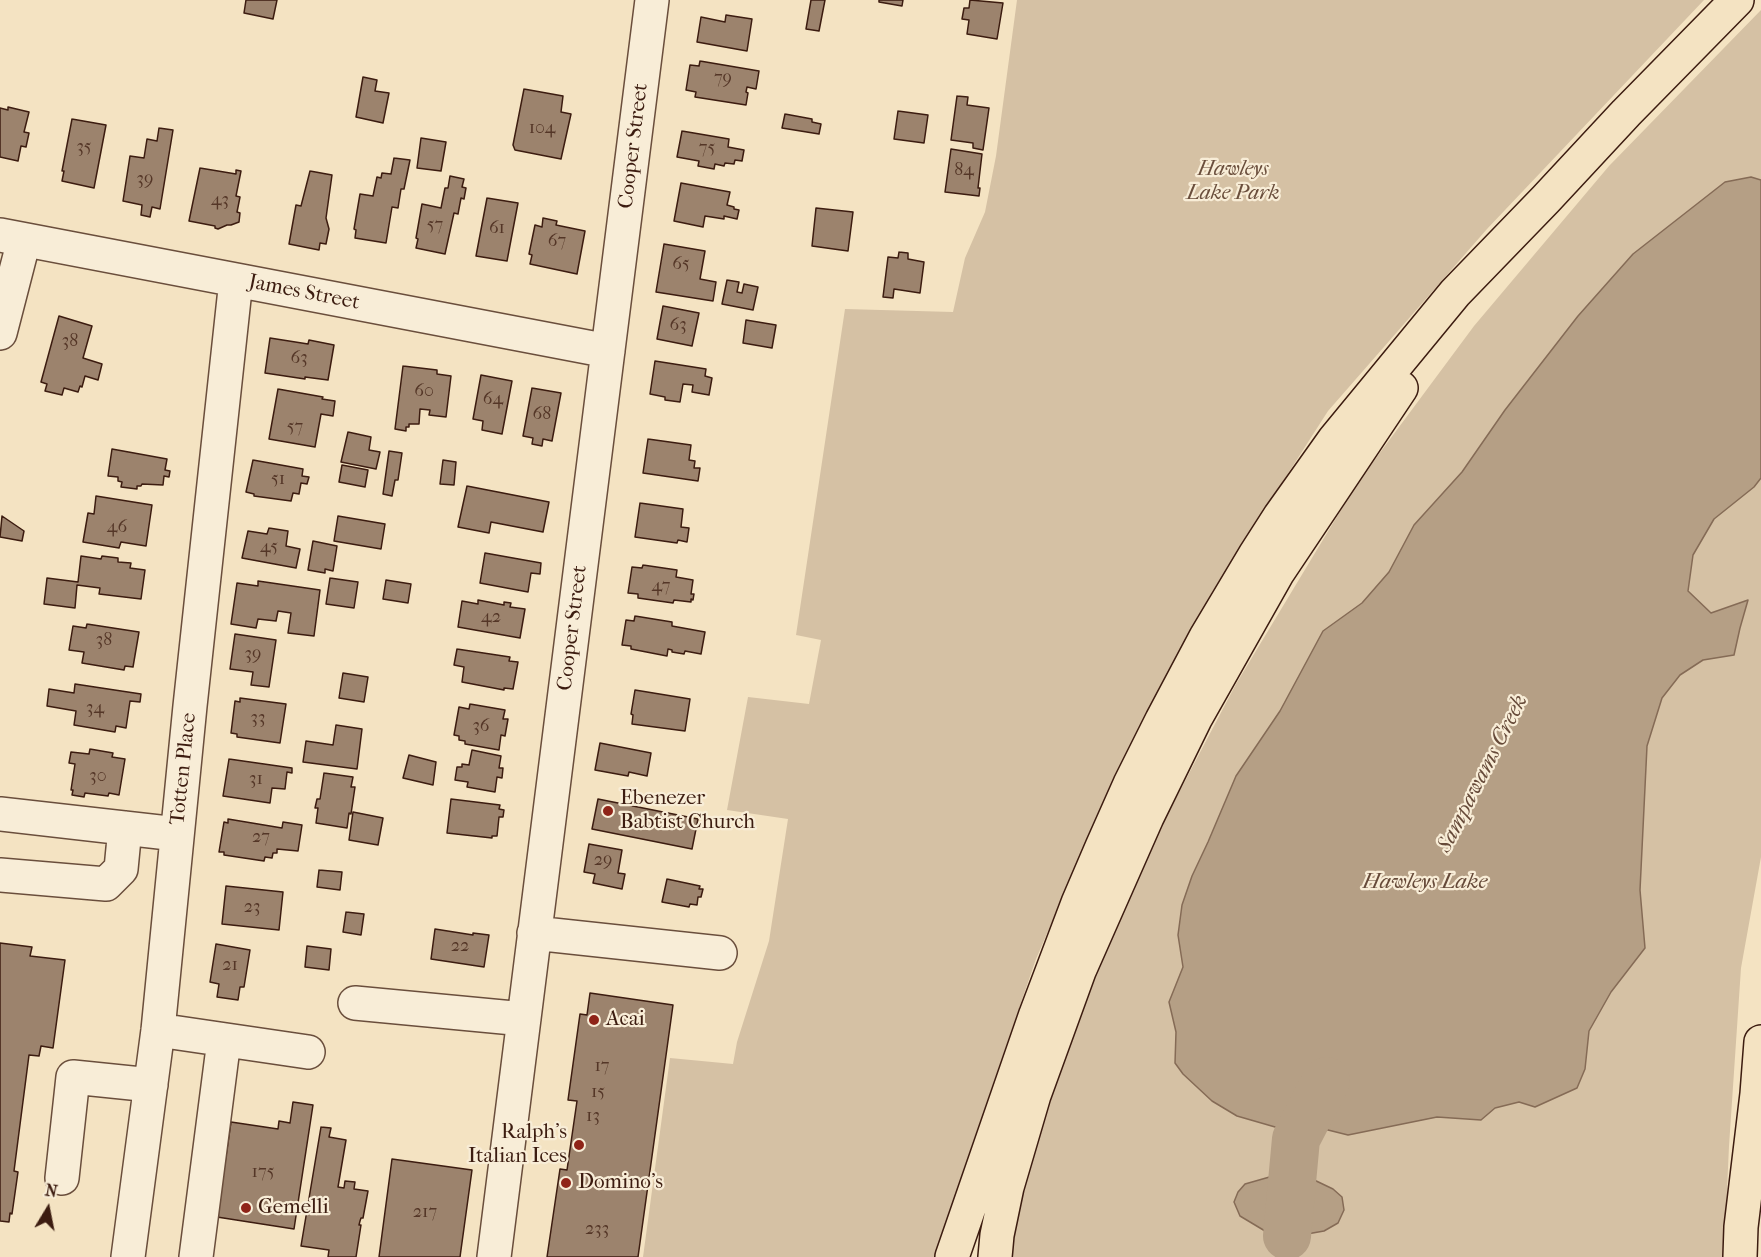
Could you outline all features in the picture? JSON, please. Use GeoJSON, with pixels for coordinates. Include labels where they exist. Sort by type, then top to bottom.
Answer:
{"type":"FeatureCollection","features":[{"type":"Feature","properties":{"kind":"main road"},"geometry":{"type":"LineString","coordinates":[[952,1257],[1036,1014],[1078,903],[1130,784],[1206,637],[1254,555],[1334,440],[1455,293],[1737,0]]}},
{"type":"Feature","properties":{"kind":"main road"},"geometry":{"type":"LineString","coordinates":[[995,1257],[1001,1213],[1017,1150],[1034,1095],[1079,971],[1137,837],[1195,718],[1254,612],[1302,533],[1409,375],[1546,199]]}},
{"type":"Feature","properties":{"kind":"main road"},"geometry":{"type":"LineString","coordinates":[[1740,1257],[1741,1227],[1761,1042]]}},
{"type":"Feature","properties":{"kind":"main road"},"geometry":{"type":"LineString","coordinates":[[1756,1094],[1757,1257]]}},
{"type":"Feature","properties":{"kind":"street","name":"Cooper Street"},"geometry":{"type":"LineString","coordinates":[[494,1257],[652,0]]}},
{"type":"Feature","properties":{"kind":"street","name":"James Street"},"geometry":{"type":"LineString","coordinates":[[12,238],[608,351]]}},
{"type":"Feature","properties":{"kind":"street"},"geometry":{"type":"LineString","coordinates":[[2,321],[12,238]]}},
{"type":"Feature","properties":{"kind":"street","name":"Totten Place"},"geometry":{"type":"LineString","coordinates":[[128,1257],[158,1030],[236,280]]}},
{"type":"Feature","properties":{"kind":"street"},"geometry":{"type":"LineString","coordinates":[[0,814],[177,834]]}},
{"type":"Feature","properties":{"kind":"street"},"geometry":{"type":"LineString","coordinates":[[0,875],[106,884],[121,869],[125,828]]}},
{"type":"Feature","properties":{"kind":"street"},"geometry":{"type":"LineString","coordinates":[[534,933],[720,952]]}},
{"type":"Feature","properties":{"kind":"street"},"geometry":{"type":"LineString","coordinates":[[355,1003],[524,1018]]}},
{"type":"Feature","properties":{"kind":"street"},"geometry":{"type":"LineString","coordinates":[[158,1030],[308,1052]]}},
{"type":"Feature","properties":{"kind":"street"},"geometry":{"type":"LineString","coordinates":[[196,1257],[224,1040]]}},
{"type":"Feature","properties":{"kind":"street"},"geometry":{"type":"LineString","coordinates":[[62,1178],[73,1077],[151,1085]]}},
{"type":"Feature","properties":{"kind":"green space","name":"Hawleys Lake Park"},"geometry":{"type":"Polygon","coordinates":[[[1017,0],[1704,0],[1487,229],[1328,411],[1212,592],[1113,780],[1036,959],[963,1171],[937,1257],[643,1257],[670,1058],[733,1064],[737,1042],[769,941],[788,819],[727,810],[748,697],[809,704],[821,640],[796,635],[845,309],[953,312],[965,258],[985,212],[996,156],[1017,0]]]}},
{"type":"Feature","properties":{"kind":"green space"},"geometry":{"type":"Polygon","coordinates":[[[1761,10],[1761,857],[1741,968],[1724,1257],[1008,1257],[1028,1162],[1072,1031],[1155,838],[1236,684],[1356,485],[1474,326],[1609,166],[1761,10]]]}},
{"type":"Feature","properties":{"kind":"water","name":"Hawleys Lake"},"geometry":{"type":"Polygon","coordinates":[[[1751,177],[1761,180],[1761,478],[1754,487],[1714,519],[1693,555],[1688,591],[1711,613],[1748,600],[1734,655],[1703,660],[1680,675],[1662,698],[1647,746],[1640,890],[1645,948],[1611,992],[1589,1031],[1585,1069],[1577,1088],[1535,1107],[1519,1102],[1495,1108],[1481,1120],[1437,1117],[1348,1135],[1324,1129],[1311,1130],[1307,1139],[1284,1138],[1282,1129],[1237,1116],[1212,1101],[1183,1074],[1175,1063],[1176,1032],[1169,1002],[1183,967],[1178,935],[1182,905],[1192,876],[1236,776],[1280,711],[1323,631],[1362,603],[1389,572],[1414,525],[1462,472],[1505,410],[1578,316],[1633,254],[1725,182],[1751,177]]]}},
{"type":"Feature","properties":{"kind":"water"},"geometry":{"type":"Polygon","coordinates":[[[1282,1150],[1306,1152],[1310,1178],[1333,1189],[1342,1197],[1344,1210],[1338,1223],[1324,1231],[1290,1237],[1270,1234],[1240,1216],[1234,1202],[1238,1192],[1245,1184],[1273,1176],[1282,1150]]]}},
{"type":"Feature","properties":{"kind":"building"},"geometry":{"type":"Polygon","coordinates":[[[246,0],[277,0],[273,19],[244,13],[246,0]]]}},
{"type":"Feature","properties":{"kind":"building"},"geometry":{"type":"Polygon","coordinates":[[[811,0],[825,0],[819,31],[806,29],[811,0]]]}},
{"type":"Feature","properties":{"kind":"building"},"geometry":{"type":"Polygon","coordinates":[[[879,0],[903,0],[902,6],[879,2],[879,0]]]}},
{"type":"Feature","properties":{"kind":"building"},"geometry":{"type":"Polygon","coordinates":[[[970,0],[1003,3],[997,39],[967,34],[969,20],[962,19],[964,8],[969,8],[970,0]]]}},
{"type":"Feature","properties":{"kind":"building"},"geometry":{"type":"Polygon","coordinates":[[[726,15],[752,19],[747,51],[697,42],[701,17],[725,22],[726,15]]]}},
{"type":"Feature","properties":{"kind":"building"},"geometry":{"type":"Polygon","coordinates":[[[700,61],[759,71],[756,89],[747,87],[746,105],[695,97],[696,92],[686,90],[690,65],[699,66],[700,61]]]}},
{"type":"Feature","properties":{"kind":"building"},"geometry":{"type":"Polygon","coordinates":[[[363,77],[377,80],[375,91],[389,93],[383,123],[356,117],[363,77]]]}},
{"type":"Feature","properties":{"kind":"building"},"geometry":{"type":"Polygon","coordinates":[[[524,89],[563,96],[561,112],[571,114],[561,159],[515,150],[513,145],[524,89]]]}},
{"type":"Feature","properties":{"kind":"building"},"geometry":{"type":"Polygon","coordinates":[[[957,96],[968,97],[967,105],[989,108],[983,150],[973,148],[973,143],[951,140],[957,96]]]}},
{"type":"Feature","properties":{"kind":"building"},"geometry":{"type":"Polygon","coordinates":[[[8,107],[29,112],[24,132],[29,133],[26,147],[21,146],[18,161],[0,157],[0,108],[8,110],[8,107]]]}},
{"type":"Feature","properties":{"kind":"building"},"geometry":{"type":"Polygon","coordinates":[[[898,111],[928,115],[924,143],[894,139],[898,111]]]}},
{"type":"Feature","properties":{"kind":"building"},"geometry":{"type":"Polygon","coordinates":[[[785,114],[812,119],[812,122],[821,124],[819,134],[782,128],[785,114]]]}},
{"type":"Feature","properties":{"kind":"building"},"geometry":{"type":"Polygon","coordinates":[[[72,119],[106,125],[94,188],[62,181],[72,119]]]}},
{"type":"Feature","properties":{"kind":"building"},"geometry":{"type":"Polygon","coordinates":[[[159,128],[173,130],[160,209],[152,207],[150,217],[141,215],[142,205],[123,201],[130,156],[144,158],[147,139],[157,141],[159,128]]]}},
{"type":"Feature","properties":{"kind":"building"},"geometry":{"type":"Polygon","coordinates":[[[682,131],[729,139],[728,147],[744,150],[742,161],[735,160],[734,164],[725,163],[724,166],[715,164],[714,169],[698,166],[699,161],[677,157],[682,131]]]}},
{"type":"Feature","properties":{"kind":"building"},"geometry":{"type":"Polygon","coordinates":[[[421,138],[446,142],[441,171],[417,168],[421,138]]]}},
{"type":"Feature","properties":{"kind":"building"},"geometry":{"type":"Polygon","coordinates":[[[951,149],[982,154],[979,196],[945,192],[951,149]]]}},
{"type":"Feature","properties":{"kind":"building"},"geometry":{"type":"Polygon","coordinates":[[[394,158],[410,160],[398,208],[392,207],[386,243],[355,238],[356,230],[354,229],[360,194],[373,196],[377,177],[381,178],[382,173],[391,174],[394,158]]]}},
{"type":"Feature","properties":{"kind":"building"},"geometry":{"type":"Polygon","coordinates":[[[200,168],[236,174],[236,170],[241,171],[236,196],[240,197],[237,212],[240,213],[239,222],[218,229],[215,226],[189,221],[200,168]]]}},
{"type":"Feature","properties":{"kind":"building"},"geometry":{"type":"Polygon","coordinates":[[[310,171],[332,175],[326,218],[329,229],[326,244],[320,243],[319,250],[289,244],[296,205],[301,206],[310,171]]]}},
{"type":"Feature","properties":{"kind":"building"},"geometry":{"type":"Polygon","coordinates":[[[450,176],[464,179],[462,187],[466,188],[464,199],[461,198],[458,214],[454,213],[445,254],[416,248],[422,204],[441,208],[450,176]]]}},
{"type":"Feature","properties":{"kind":"building"},"geometry":{"type":"Polygon","coordinates":[[[681,183],[730,192],[727,205],[739,210],[737,219],[705,216],[703,227],[674,221],[681,183]]]}},
{"type":"Feature","properties":{"kind":"building"},"geometry":{"type":"Polygon","coordinates":[[[487,198],[518,203],[507,261],[476,256],[487,198]]]}},
{"type":"Feature","properties":{"kind":"building"},"geometry":{"type":"Polygon","coordinates":[[[816,208],[853,212],[848,251],[812,246],[816,208]]]}},
{"type":"Feature","properties":{"kind":"building"},"geometry":{"type":"Polygon","coordinates":[[[543,218],[557,221],[556,225],[585,231],[577,274],[530,264],[532,255],[529,254],[535,225],[542,227],[543,218]]]}},
{"type":"Feature","properties":{"kind":"building"},"geometry":{"type":"Polygon","coordinates":[[[664,244],[705,251],[700,279],[716,282],[713,301],[656,292],[664,244]]]}},
{"type":"Feature","properties":{"kind":"building"},"geometry":{"type":"Polygon","coordinates":[[[899,252],[908,253],[908,259],[924,262],[920,293],[894,289],[893,298],[883,297],[888,257],[898,258],[899,252]]]}},
{"type":"Feature","properties":{"kind":"building"},"geometry":{"type":"Polygon","coordinates":[[[727,280],[739,282],[737,292],[742,293],[744,284],[758,287],[753,310],[722,304],[727,280]]]}},
{"type":"Feature","properties":{"kind":"building"},"geometry":{"type":"Polygon","coordinates":[[[663,306],[699,313],[692,346],[657,339],[663,306]]]}},
{"type":"Feature","properties":{"kind":"building"},"geometry":{"type":"Polygon","coordinates":[[[59,316],[92,326],[83,358],[102,364],[98,380],[85,376],[78,392],[64,388],[62,395],[45,391],[47,384],[41,382],[59,316]]]}},
{"type":"Feature","properties":{"kind":"building"},"geometry":{"type":"Polygon","coordinates":[[[746,320],[776,325],[772,348],[743,343],[746,320]]]}},
{"type":"Feature","properties":{"kind":"building"},"geometry":{"type":"Polygon","coordinates":[[[270,338],[308,344],[309,340],[334,345],[328,380],[265,373],[270,338]]]}},
{"type":"Feature","properties":{"kind":"building"},"geometry":{"type":"Polygon","coordinates":[[[655,361],[706,369],[705,376],[712,378],[709,395],[692,392],[693,385],[683,384],[680,402],[665,400],[665,397],[650,394],[655,361]]]}},
{"type":"Feature","properties":{"kind":"building"},"geometry":{"type":"Polygon","coordinates":[[[403,366],[437,370],[437,374],[451,376],[446,417],[429,415],[430,410],[420,409],[419,424],[409,424],[406,431],[395,429],[403,366]]]}},
{"type":"Feature","properties":{"kind":"building"},"geometry":{"type":"Polygon","coordinates":[[[481,375],[512,381],[502,434],[482,430],[483,421],[473,419],[481,375]]]}},
{"type":"Feature","properties":{"kind":"building"},"geometry":{"type":"Polygon","coordinates":[[[532,388],[561,393],[552,441],[543,439],[542,446],[532,444],[533,438],[523,436],[532,388]]]}},
{"type":"Feature","properties":{"kind":"building"},"geometry":{"type":"Polygon","coordinates":[[[278,389],[335,401],[333,416],[321,414],[315,447],[269,439],[278,389]]]}},
{"type":"Feature","properties":{"kind":"building"},"geometry":{"type":"Polygon","coordinates":[[[348,432],[371,437],[369,450],[380,452],[376,469],[341,462],[348,432]]]}},
{"type":"Feature","properties":{"kind":"building"},"geometry":{"type":"Polygon","coordinates":[[[648,439],[691,445],[689,460],[695,461],[694,468],[700,468],[698,481],[643,473],[648,439]]]}},
{"type":"Feature","properties":{"kind":"building"},"geometry":{"type":"Polygon","coordinates":[[[112,449],[167,459],[165,470],[170,471],[169,477],[164,476],[163,485],[142,484],[137,486],[137,489],[121,487],[122,482],[118,481],[118,477],[108,476],[112,449]]]}},
{"type":"Feature","properties":{"kind":"building"},"geometry":{"type":"Polygon","coordinates":[[[389,451],[402,453],[398,480],[395,480],[392,496],[383,494],[389,451]]]}},
{"type":"Feature","properties":{"kind":"building"},"geometry":{"type":"Polygon","coordinates":[[[253,460],[303,469],[302,476],[309,477],[307,484],[301,483],[299,494],[293,493],[291,501],[254,496],[246,492],[253,460]]]}},
{"type":"Feature","properties":{"kind":"building"},"geometry":{"type":"Polygon","coordinates":[[[443,460],[456,462],[454,485],[440,484],[443,460]]]}},
{"type":"Feature","properties":{"kind":"building"},"geometry":{"type":"Polygon","coordinates":[[[342,465],[368,470],[365,487],[339,482],[342,465]]]}},
{"type":"Feature","properties":{"kind":"building"},"geometry":{"type":"Polygon","coordinates":[[[467,486],[549,502],[543,532],[491,522],[489,533],[458,527],[467,486]]]}},
{"type":"Feature","properties":{"kind":"building"},"geometry":{"type":"Polygon","coordinates":[[[96,496],[152,505],[146,546],[121,542],[119,548],[83,542],[88,513],[94,514],[96,496]]]}},
{"type":"Feature","properties":{"kind":"building"},"geometry":{"type":"Polygon","coordinates":[[[640,503],[683,509],[681,527],[689,528],[687,542],[678,540],[677,543],[635,537],[640,503]]]}},
{"type":"Feature","properties":{"kind":"building"},"geometry":{"type":"Polygon","coordinates":[[[2,516],[24,531],[22,541],[0,537],[2,516]]]}},
{"type":"Feature","properties":{"kind":"building"},"geometry":{"type":"Polygon","coordinates":[[[338,516],[385,524],[381,549],[334,541],[338,516]]]}},
{"type":"Feature","properties":{"kind":"building"},"geometry":{"type":"Polygon","coordinates":[[[269,528],[288,531],[286,546],[300,549],[296,568],[242,558],[248,531],[267,534],[269,528]]]}},
{"type":"Feature","properties":{"kind":"building"},"geometry":{"type":"Polygon","coordinates":[[[313,541],[337,546],[333,571],[325,569],[325,573],[308,570],[313,541]]]}},
{"type":"Feature","properties":{"kind":"building"},"geometry":{"type":"Polygon","coordinates":[[[485,553],[541,563],[540,574],[531,573],[528,592],[480,583],[485,553]]]}},
{"type":"Feature","properties":{"kind":"building"},"geometry":{"type":"Polygon","coordinates":[[[81,556],[101,559],[102,556],[118,558],[118,562],[131,563],[130,568],[145,570],[141,599],[99,594],[100,588],[77,585],[75,608],[44,604],[47,578],[78,582],[81,556]]]}},
{"type":"Feature","properties":{"kind":"building"},"geometry":{"type":"Polygon","coordinates":[[[643,565],[677,570],[676,577],[693,580],[691,594],[694,594],[693,600],[691,599],[691,602],[674,600],[673,603],[638,598],[638,594],[628,593],[632,567],[642,568],[643,565]]]}},
{"type":"Feature","properties":{"kind":"building"},"geometry":{"type":"Polygon","coordinates":[[[330,578],[358,582],[354,608],[326,604],[330,578]]]}},
{"type":"Feature","properties":{"kind":"building"},"geometry":{"type":"Polygon","coordinates":[[[386,580],[411,584],[408,603],[383,599],[386,580]]]}},
{"type":"Feature","properties":{"kind":"building"},"geometry":{"type":"Polygon","coordinates":[[[258,581],[320,590],[314,636],[288,633],[291,613],[278,611],[276,621],[258,619],[256,628],[231,624],[237,583],[258,586],[258,581]]]}},
{"type":"Feature","properties":{"kind":"building"},"geometry":{"type":"Polygon","coordinates":[[[478,600],[504,605],[504,602],[511,603],[510,607],[525,609],[520,638],[458,627],[462,601],[478,604],[478,600]]]}},
{"type":"Feature","properties":{"kind":"building"},"geometry":{"type":"Polygon","coordinates":[[[635,616],[672,622],[672,626],[705,632],[701,654],[685,651],[684,654],[668,649],[667,656],[622,645],[626,620],[634,621],[635,616]]]}},
{"type":"Feature","properties":{"kind":"building"},"geometry":{"type":"Polygon","coordinates":[[[87,624],[139,632],[133,667],[125,666],[124,670],[82,663],[84,652],[69,650],[73,626],[86,628],[87,624]]]}},
{"type":"Feature","properties":{"kind":"building"},"geometry":{"type":"Polygon","coordinates":[[[235,634],[276,640],[269,687],[251,685],[253,672],[230,669],[235,634]]]}},
{"type":"Feature","properties":{"kind":"building"},"geometry":{"type":"Polygon","coordinates":[[[457,649],[510,657],[509,661],[518,662],[513,689],[504,688],[504,690],[462,682],[464,667],[454,665],[457,649]]]}},
{"type":"Feature","properties":{"kind":"building"},"geometry":{"type":"Polygon","coordinates":[[[343,673],[368,677],[364,702],[339,698],[343,673]]]}},
{"type":"Feature","properties":{"kind":"building"},"geometry":{"type":"Polygon","coordinates":[[[75,684],[141,694],[140,702],[130,701],[126,728],[116,726],[115,732],[74,725],[76,711],[47,706],[49,689],[74,693],[75,684]]]}},
{"type":"Feature","properties":{"kind":"building"},"geometry":{"type":"Polygon","coordinates":[[[635,690],[690,699],[685,731],[632,724],[633,715],[631,714],[635,690]]]}},
{"type":"Feature","properties":{"kind":"building"},"geometry":{"type":"Polygon","coordinates":[[[240,698],[286,704],[280,743],[237,737],[237,734],[231,733],[235,701],[240,702],[240,698]]]}},
{"type":"Feature","properties":{"kind":"building"},"geometry":{"type":"Polygon","coordinates":[[[470,704],[505,710],[503,719],[508,719],[505,736],[501,735],[499,750],[465,744],[465,741],[459,740],[459,736],[454,735],[459,707],[469,709],[470,704]]]}},
{"type":"Feature","properties":{"kind":"building"},"geometry":{"type":"Polygon","coordinates":[[[336,725],[362,729],[357,769],[303,762],[306,741],[333,745],[336,725]]]}},
{"type":"Feature","properties":{"kind":"building"},"geometry":{"type":"Polygon","coordinates":[[[600,743],[651,753],[647,776],[629,772],[628,776],[595,770],[600,743]]]}},
{"type":"Feature","properties":{"kind":"building"},"geometry":{"type":"Polygon","coordinates":[[[90,749],[113,753],[112,757],[125,759],[119,795],[85,793],[84,797],[72,795],[75,764],[69,763],[71,752],[89,754],[90,749]]]}},
{"type":"Feature","properties":{"kind":"building"},"geometry":{"type":"Polygon","coordinates":[[[472,750],[501,756],[499,768],[503,768],[502,778],[497,777],[495,792],[467,787],[468,782],[455,780],[457,767],[462,767],[462,764],[469,765],[472,750]]]}},
{"type":"Feature","properties":{"kind":"building"},"geometry":{"type":"Polygon","coordinates":[[[409,755],[436,762],[433,785],[403,778],[409,755]]]}},
{"type":"Feature","properties":{"kind":"building"},"geometry":{"type":"Polygon","coordinates":[[[229,759],[292,768],[292,773],[287,772],[285,789],[272,788],[270,803],[223,796],[229,759]]]}},
{"type":"Feature","properties":{"kind":"building"},"geometry":{"type":"Polygon","coordinates":[[[324,773],[353,777],[351,787],[355,787],[347,828],[316,823],[318,808],[315,808],[317,799],[320,799],[324,773]]]}},
{"type":"Feature","properties":{"kind":"building"},"geometry":{"type":"Polygon","coordinates":[[[451,799],[500,805],[499,809],[504,810],[503,817],[499,817],[497,836],[492,836],[492,838],[447,833],[451,799]]]}},
{"type":"Feature","properties":{"kind":"building"},"geometry":{"type":"Polygon","coordinates":[[[598,799],[698,819],[692,849],[592,829],[598,799]]]}},
{"type":"Feature","properties":{"kind":"building"},"geometry":{"type":"Polygon","coordinates":[[[353,812],[383,818],[378,845],[349,840],[353,812]]]}},
{"type":"Feature","properties":{"kind":"building"},"geometry":{"type":"Polygon","coordinates":[[[228,819],[282,828],[283,822],[302,825],[298,851],[277,849],[277,853],[273,853],[272,858],[265,857],[264,861],[224,855],[224,852],[219,852],[224,822],[228,823],[228,819]]]}},
{"type":"Feature","properties":{"kind":"building"},"geometry":{"type":"Polygon","coordinates":[[[589,844],[622,850],[618,873],[625,874],[622,889],[593,883],[595,874],[584,872],[589,844]]]}},
{"type":"Feature","properties":{"kind":"building"},"geometry":{"type":"Polygon","coordinates":[[[319,870],[342,872],[340,890],[317,887],[319,870]]]}},
{"type":"Feature","properties":{"kind":"building"},"geometry":{"type":"Polygon","coordinates":[[[667,879],[700,886],[699,889],[703,889],[701,897],[698,897],[697,905],[690,904],[689,907],[662,902],[667,879]]]}},
{"type":"Feature","properties":{"kind":"building"},"geometry":{"type":"Polygon","coordinates":[[[226,886],[283,892],[279,930],[222,924],[226,886]]]}},
{"type":"Feature","properties":{"kind":"building"},"geometry":{"type":"Polygon","coordinates":[[[346,912],[364,914],[361,935],[343,932],[346,912]]]}},
{"type":"Feature","properties":{"kind":"building"},"geometry":{"type":"Polygon","coordinates":[[[435,929],[489,935],[484,967],[431,959],[435,929]]]}},
{"type":"Feature","properties":{"kind":"building"},"geometry":{"type":"Polygon","coordinates":[[[0,943],[32,947],[30,956],[65,960],[53,1048],[41,1046],[39,1056],[29,1055],[14,1171],[18,1172],[9,1222],[0,1221],[0,943]]]}},
{"type":"Feature","properties":{"kind":"building"},"geometry":{"type":"Polygon","coordinates":[[[216,944],[250,950],[244,987],[240,987],[238,1000],[217,997],[219,984],[210,982],[216,944]]]}},
{"type":"Feature","properties":{"kind":"building"},"geometry":{"type":"Polygon","coordinates":[[[307,946],[331,949],[329,970],[305,967],[307,946]]]}},
{"type":"Feature","properties":{"kind":"building"},"geometry":{"type":"Polygon","coordinates":[[[590,993],[673,1005],[638,1257],[547,1257],[560,1169],[567,1170],[577,1101],[568,1100],[580,1014],[587,1015],[590,993]]]}},
{"type":"Feature","properties":{"kind":"building"},"geometry":{"type":"Polygon","coordinates":[[[293,1102],[313,1105],[294,1229],[217,1217],[231,1122],[278,1129],[279,1121],[290,1123],[293,1102]]]}},
{"type":"Feature","properties":{"kind":"building"},"geometry":{"type":"Polygon","coordinates":[[[321,1127],[331,1128],[329,1137],[346,1140],[338,1187],[344,1188],[345,1181],[355,1182],[354,1189],[368,1191],[363,1218],[359,1225],[361,1225],[356,1257],[328,1257],[329,1250],[301,1246],[321,1127]]]}},
{"type":"Feature","properties":{"kind":"building"},"geometry":{"type":"Polygon","coordinates":[[[392,1159],[472,1170],[460,1257],[379,1257],[392,1159]]]}},
{"type":"Feature","properties":{"kind":"waterway","name":"Sampawams Creek"},"geometry":{"type":"LineString","coordinates":[[1287,1236],[1296,1139],[1326,1081]]}},
{"type":"Feature","properties":{"kind":"place","name":"Ebenezer Babtist Church"},"geometry":{"type":"Point","coordinates":[608,811]}},
{"type":"Feature","properties":{"kind":"place","name":"Acai"},"geometry":{"type":"Point","coordinates":[594,1020]}},
{"type":"Feature","properties":{"kind":"place","name":"Ralph's Italian Ices"},"geometry":{"type":"Point","coordinates":[579,1145]}},
{"type":"Feature","properties":{"kind":"place","name":"Domino's"},"geometry":{"type":"Point","coordinates":[566,1183]}},
{"type":"Feature","properties":{"kind":"place","name":"Gemelli"},"geometry":{"type":"Point","coordinates":[246,1208]}}]}
